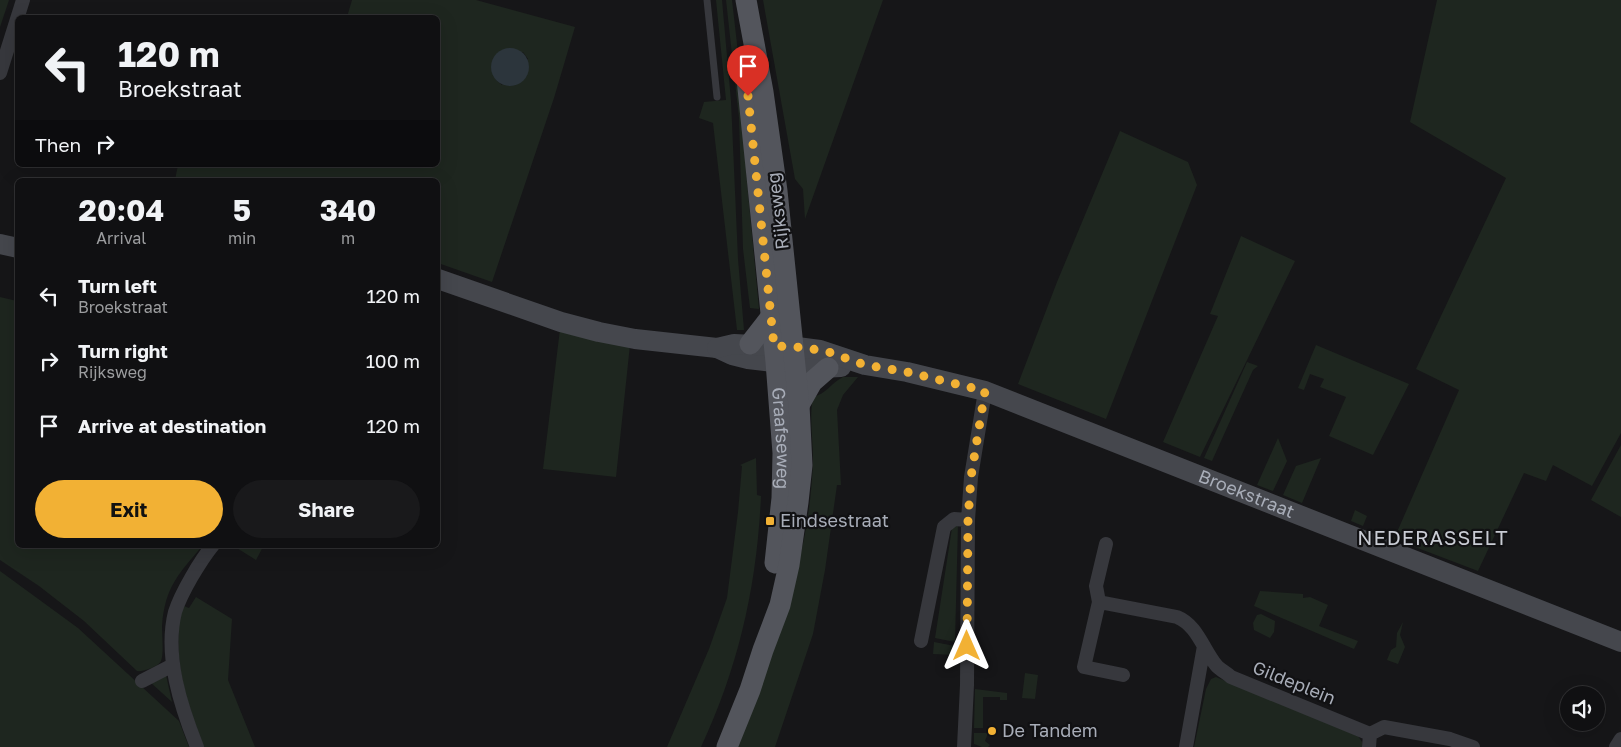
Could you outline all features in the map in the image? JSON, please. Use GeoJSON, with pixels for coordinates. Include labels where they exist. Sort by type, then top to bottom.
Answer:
{"type":"FeatureCollection","features":[{"type":"Feature","properties":{"kind":"main road","name":"Rijksweg"},"geometry":{"type":"LineString","coordinates":[[740,0],[771,317],[785,355]]}},
{"type":"Feature","properties":{"kind":"main road","name":"Rijksweg"},"geometry":{"type":"LineString","coordinates":[[746,0],[775,182],[785,355]]}},
{"type":"Feature","properties":{"kind":"main road"},"geometry":{"type":"LineString","coordinates":[[0,244],[15,247]]}},
{"type":"Feature","properties":{"kind":"main road"},"geometry":{"type":"LineString","coordinates":[[440,280],[561,322],[598,332],[635,339],[717,348],[738,357],[785,355]]}},
{"type":"Feature","properties":{"kind":"main road"},"geometry":{"type":"LineString","coordinates":[[750,344],[771,317]]}},
{"type":"Feature","properties":{"kind":"main road"},"geometry":{"type":"LineString","coordinates":[[717,348],[734,344],[750,344],[785,355]]}},
{"type":"Feature","properties":{"kind":"main road","name":"Broekstraat"},"geometry":{"type":"LineString","coordinates":[[785,355],[826,351],[865,365],[907,372],[985,391],[1621,642]]}},
{"type":"Feature","properties":{"kind":"main road","name":"Broekstraat"},"geometry":{"type":"LineString","coordinates":[[785,355],[828,368],[865,365]]}},
{"type":"Feature","properties":{"kind":"main road","name":"Graafseweg"},"geometry":{"type":"LineString","coordinates":[[727,747],[750,690],[780,605],[791,556],[802,465],[799,405],[785,355]]}},
{"type":"Feature","properties":{"kind":"main road","name":"Graafseweg"},"geometry":{"type":"LineString","coordinates":[[763,650],[777,554],[782,498],[785,355]]}},
{"type":"Feature","properties":{"kind":"main road"},"geometry":{"type":"LineString","coordinates":[[799,405],[812,382],[828,368]]}},
{"type":"Feature","properties":{"kind":"street"},"geometry":{"type":"LineString","coordinates":[[18,15],[23,0]]}},
{"type":"Feature","properties":{"kind":"street"},"geometry":{"type":"LineString","coordinates":[[0,73],[15,25]]}},
{"type":"Feature","properties":{"kind":"street"},"geometry":{"type":"LineString","coordinates":[[964,747],[967,685],[968,520],[971,477],[985,391]]}},
{"type":"Feature","properties":{"kind":"street"},"geometry":{"type":"LineString","coordinates":[[921,641],[944,527],[954,520],[968,520]]}},
{"type":"Feature","properties":{"kind":"street"},"geometry":{"type":"LineString","coordinates":[[1106,544],[1096,586],[1099,602],[1084,668],[1123,675]]}},
{"type":"Feature","properties":{"kind":"street"},"geometry":{"type":"LineString","coordinates":[[197,747],[187,724],[179,695],[173,665],[172,629],[176,610],[184,592],[210,548]]}},
{"type":"Feature","properties":{"kind":"street","name":"Gildeplein"},"geometry":{"type":"LineString","coordinates":[[1099,602],[1185,620],[1192,626],[1217,666],[1232,677],[1369,741]]}},
{"type":"Feature","properties":{"kind":"street"},"geometry":{"type":"LineString","coordinates":[[1186,747],[1204,646]]}},
{"type":"Feature","properties":{"kind":"street"},"geometry":{"type":"LineString","coordinates":[[142,681],[173,665]]}},
{"type":"Feature","properties":{"kind":"street"},"geometry":{"type":"LineString","coordinates":[[1369,741],[1384,727],[1450,739],[1472,747]]}},
{"type":"Feature","properties":{"kind":"street"},"geometry":{"type":"LineString","coordinates":[[1616,747],[1621,739]]}},
{"type":"Feature","properties":{"kind":"lane"},"geometry":{"type":"LineString","coordinates":[[707,0],[717,97]]}},
{"type":"Feature","properties":{"kind":"shaded area"},"geometry":{"type":"Polygon","coordinates":[[[0,0],[9,0],[0,27],[0,0]]]}},
{"type":"Feature","properties":{"kind":"shaded area"},"geometry":{"type":"Polygon","coordinates":[[[352,0],[476,0],[575,27],[554,98],[492,282],[440,264],[440,178],[175,178],[178,167],[440,167],[440,15],[348,15],[352,0]],[[523,52],[496,80],[502,85],[528,59],[523,52]]]}},
{"type":"Feature","properties":{"kind":"shaded area"},"geometry":{"type":"Polygon","coordinates":[[[716,0],[722,0],[731,101],[738,259],[744,330],[737,330],[713,123],[699,118],[704,102],[726,100],[716,0]]]}},
{"type":"Feature","properties":{"kind":"shaded area"},"geometry":{"type":"Polygon","coordinates":[[[726,0],[732,0],[741,79],[747,182],[759,309],[750,308],[743,249],[739,118],[726,0]]]}},
{"type":"Feature","properties":{"kind":"shaded area"},"geometry":{"type":"Polygon","coordinates":[[[763,0],[883,0],[805,219],[803,189],[795,179],[763,0]]]}},
{"type":"Feature","properties":{"kind":"shaded area"},"geometry":{"type":"Polygon","coordinates":[[[1437,0],[1621,0],[1621,433],[1592,486],[1553,465],[1546,481],[1524,473],[1478,571],[1394,539],[1459,390],[1416,369],[1506,178],[1410,122],[1437,0]]]}},
{"type":"Feature","properties":{"kind":"shaded area"},"geometry":{"type":"Polygon","coordinates":[[[510,48],[524,53],[529,67],[524,81],[510,86],[496,81],[491,67],[496,53],[510,48]]]}},
{"type":"Feature","properties":{"kind":"shaded area"},"geometry":{"type":"Polygon","coordinates":[[[1120,131],[1188,162],[1197,185],[1106,419],[1018,384],[1057,282],[1120,131]]]}},
{"type":"Feature","properties":{"kind":"shaded area"},"geometry":{"type":"Polygon","coordinates":[[[1241,236],[1295,261],[1200,457],[1163,442],[1218,316],[1210,314],[1241,236]]]}},
{"type":"Feature","properties":{"kind":"shaded area"},"geometry":{"type":"Polygon","coordinates":[[[0,297],[15,301],[15,548],[201,548],[180,573],[166,601],[162,626],[163,649],[161,661],[150,669],[143,671],[137,671],[84,621],[39,586],[0,560],[0,297]]]}},
{"type":"Feature","properties":{"kind":"shaded area"},"geometry":{"type":"Polygon","coordinates":[[[560,329],[630,345],[616,477],[543,469],[560,329]]]}},
{"type":"Feature","properties":{"kind":"shaded area"},"geometry":{"type":"Polygon","coordinates":[[[1316,345],[1409,384],[1373,455],[1329,436],[1346,397],[1320,387],[1324,379],[1310,374],[1304,390],[1298,388],[1316,345]]]}},
{"type":"Feature","properties":{"kind":"shaded area"},"geometry":{"type":"Polygon","coordinates":[[[1247,362],[1258,366],[1253,370],[1212,461],[1204,458],[1247,362]]]}},
{"type":"Feature","properties":{"kind":"shaded area"},"geometry":{"type":"Polygon","coordinates":[[[843,377],[858,377],[843,395],[837,410],[841,485],[837,485],[825,570],[813,634],[775,747],[736,747],[801,553],[812,483],[811,413],[813,397],[818,396],[843,377]]]}},
{"type":"Feature","properties":{"kind":"shaded area"},"geometry":{"type":"Polygon","coordinates":[[[1278,438],[1287,461],[1273,491],[1257,485],[1278,438]]]}},
{"type":"Feature","properties":{"kind":"shaded area"},"geometry":{"type":"Polygon","coordinates":[[[1621,445],[1621,517],[1591,500],[1621,445]]]}},
{"type":"Feature","properties":{"kind":"shaded area"},"geometry":{"type":"Polygon","coordinates":[[[756,458],[757,495],[761,496],[759,529],[750,593],[736,655],[726,686],[701,747],[667,747],[709,649],[727,598],[738,512],[742,466],[740,465],[756,458]]]}},
{"type":"Feature","properties":{"kind":"shaded area"},"geometry":{"type":"Polygon","coordinates":[[[1321,458],[1302,503],[1283,495],[1296,466],[1321,458]]]}},
{"type":"Feature","properties":{"kind":"shaded area"},"geometry":{"type":"Polygon","coordinates":[[[1355,510],[1367,516],[1363,526],[1351,521],[1355,510]]]}},
{"type":"Feature","properties":{"kind":"shaded area"},"geometry":{"type":"Polygon","coordinates":[[[958,524],[955,642],[935,638],[952,528],[958,524]]]}},
{"type":"Feature","properties":{"kind":"shaded area"},"geometry":{"type":"Polygon","coordinates":[[[237,548],[262,548],[256,560],[237,548]]]}},
{"type":"Feature","properties":{"kind":"shaded area"},"geometry":{"type":"Polygon","coordinates":[[[0,571],[78,628],[179,721],[189,747],[0,747],[0,571]]]}},
{"type":"Feature","properties":{"kind":"shaded area"},"geometry":{"type":"Polygon","coordinates":[[[1260,591],[1303,594],[1303,598],[1310,597],[1328,605],[1319,626],[1358,641],[1354,649],[1254,606],[1260,591]]]}},
{"type":"Feature","properties":{"kind":"shaded area"},"geometry":{"type":"Polygon","coordinates":[[[196,597],[232,619],[228,680],[255,747],[204,747],[186,694],[179,661],[178,644],[181,605],[189,608],[196,597]]]}},
{"type":"Feature","properties":{"kind":"shaded area"},"geometry":{"type":"Polygon","coordinates":[[[1261,614],[1275,621],[1274,632],[1270,638],[1254,630],[1253,623],[1257,615],[1261,614]]]}},
{"type":"Feature","properties":{"kind":"shaded area"},"geometry":{"type":"Polygon","coordinates":[[[1403,622],[1400,635],[1405,647],[1398,664],[1387,660],[1391,650],[1396,647],[1397,633],[1403,622]]]}},
{"type":"Feature","properties":{"kind":"shaded area"},"geometry":{"type":"Polygon","coordinates":[[[934,642],[955,646],[955,655],[933,654],[934,642]]]}},
{"type":"Feature","properties":{"kind":"shaded area"},"geometry":{"type":"Polygon","coordinates":[[[1025,673],[1038,675],[1035,699],[1022,698],[1025,673]]]}},
{"type":"Feature","properties":{"kind":"shaded area"},"geometry":{"type":"Polygon","coordinates":[[[166,675],[172,702],[150,682],[166,675]]]}},
{"type":"Feature","properties":{"kind":"shaded area"},"geometry":{"type":"Polygon","coordinates":[[[1216,677],[1358,736],[1362,742],[1362,747],[1194,747],[1206,689],[1211,679],[1216,677]]]}},
{"type":"Feature","properties":{"kind":"shaded area"},"geometry":{"type":"Polygon","coordinates":[[[975,689],[1007,693],[1007,700],[1000,700],[1000,697],[983,697],[983,728],[974,728],[975,689]]]}},
{"type":"Feature","properties":{"kind":"shaded area"},"geometry":{"type":"Polygon","coordinates":[[[974,733],[988,733],[985,741],[990,745],[982,747],[974,744],[974,733]]]}},
{"type":"Feature","properties":{"kind":"place","name":"Eindsestraat"},"geometry":{"type":"Point","coordinates":[770,521]}},
{"type":"Feature","properties":{"kind":"place","name":"De Tandem"},"geometry":{"type":"Point","coordinates":[992,731]}},
{"type":"Feature","properties":{"kind":"district","name":"NEDERASSELT"},"geometry":{"type":"Point","coordinates":[1433,538]}},
{"type":"Feature","properties":{"kind":"route"},"geometry":{"type":"LineString","coordinates":[[748,96],[774,346],[826,351],[865,365],[907,372],[985,391],[971,477],[968,520],[967,646]]}}]}
